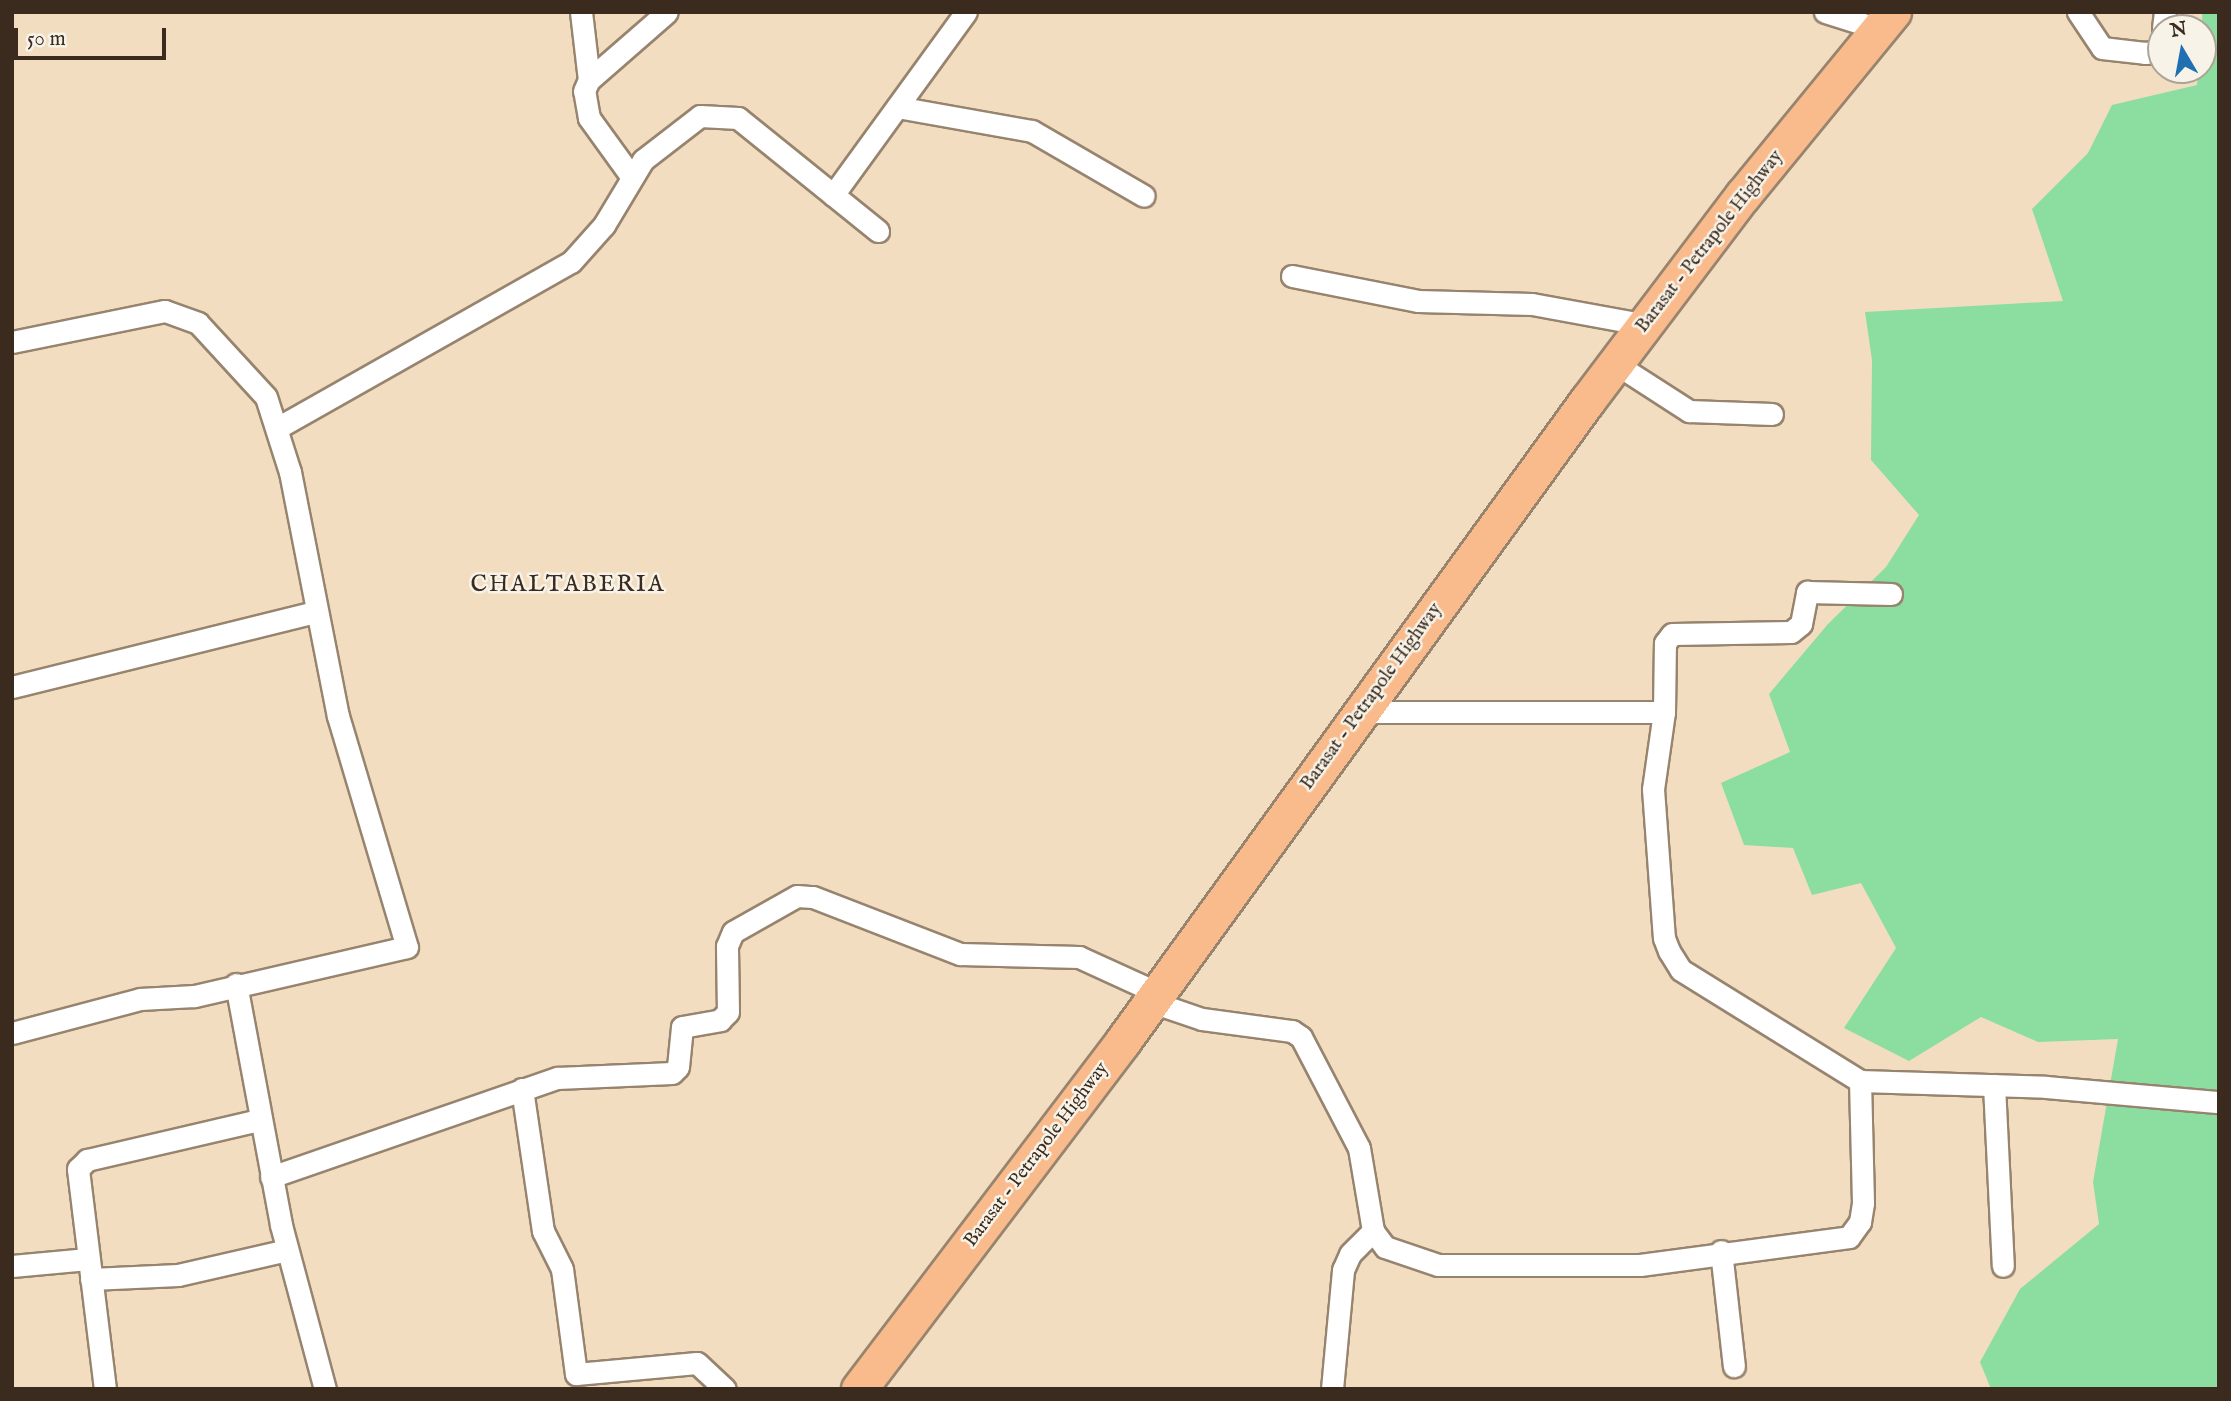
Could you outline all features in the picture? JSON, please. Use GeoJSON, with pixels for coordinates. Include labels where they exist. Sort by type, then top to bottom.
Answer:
{"type":"FeatureCollection","features":[{"type":"Feature","properties":{"kind":"highway","name":"Barasat - Petrapole Highway"},"geometry":{"type":"LineString","coordinates":[[859,1389],[1155,998],[1360,712],[1616,364],[1743,195],[1886,21]]}},
{"type":"Feature","properties":{"kind":"street"},"geometry":{"type":"LineString","coordinates":[[581,12],[589,80],[584,104],[589,118],[631,176]]}},
{"type":"Feature","properties":{"kind":"street"},"geometry":{"type":"LineString","coordinates":[[589,80],[667,12]]}},
{"type":"Feature","properties":{"kind":"street"},"geometry":{"type":"LineString","coordinates":[[833,195],[966,12]]}},
{"type":"Feature","properties":{"kind":"street"},"geometry":{"type":"LineString","coordinates":[[1825,12],[1886,21]]}},
{"type":"Feature","properties":{"kind":"street"},"geometry":{"type":"LineString","coordinates":[[2078,12],[2102,48],[2147,53]]}},
{"type":"Feature","properties":{"kind":"street"},"geometry":{"type":"LineString","coordinates":[[897,107],[1032,131],[1144,196]]}},
{"type":"Feature","properties":{"kind":"street"},"geometry":{"type":"LineString","coordinates":[[278,427],[571,262],[604,225],[643,160],[700,116],[722,114],[738,118],[878,231]]}},
{"type":"Feature","properties":{"kind":"street"},"geometry":{"type":"LineString","coordinates":[[1292,276],[1418,301],[1532,304],[1646,325]]}},
{"type":"Feature","properties":{"kind":"street"},"geometry":{"type":"LineString","coordinates":[[12,342],[165,311],[198,323],[254,380],[278,427],[314,612],[338,716],[407,947],[236,984],[186,998],[140,999],[12,1033]]}},
{"type":"Feature","properties":{"kind":"street"},"geometry":{"type":"LineString","coordinates":[[1616,364],[1689,411],[1772,414]]}},
{"type":"Feature","properties":{"kind":"street"},"geometry":{"type":"LineString","coordinates":[[1891,594],[1807,592],[1801,624],[1791,632],[1672,634],[1665,643],[1664,712],[1653,789],[1664,938],[1681,970],[1860,1081],[1994,1085],[2219,1102]]}},
{"type":"Feature","properties":{"kind":"street"},"geometry":{"type":"LineString","coordinates":[[12,687],[314,612]]}},
{"type":"Feature","properties":{"kind":"street"},"geometry":{"type":"LineString","coordinates":[[1360,712],[1664,712]]}},
{"type":"Feature","properties":{"kind":"street"},"geometry":{"type":"LineString","coordinates":[[271,1177],[522,1089],[580,1075],[672,1073],[678,1067],[682,1027],[720,1020],[728,1012],[727,946],[733,932],[797,896],[813,897],[960,954],[1079,957],[1155,998],[1202,1019],[1292,1031],[1301,1037],[1359,1148],[1373,1231],[1385,1247],[1438,1265],[1632,1265],[1721,1251],[1843,1240],[1854,1234],[1863,1203],[1860,1081]]}},
{"type":"Feature","properties":{"kind":"street"},"geometry":{"type":"LineString","coordinates":[[236,984],[259,1120],[287,1250],[325,1389]]}},
{"type":"Feature","properties":{"kind":"street"},"geometry":{"type":"LineString","coordinates":[[1994,1085],[2003,1266]]}},
{"type":"Feature","properties":{"kind":"street"},"geometry":{"type":"LineString","coordinates":[[522,1089],[542,1231],[562,1269],[576,1374],[697,1363],[724,1389]]}},
{"type":"Feature","properties":{"kind":"street"},"geometry":{"type":"LineString","coordinates":[[106,1389],[76,1179],[82,1164],[259,1120]]}},
{"type":"Feature","properties":{"kind":"street"},"geometry":{"type":"LineString","coordinates":[[1332,1389],[1343,1270],[1350,1254],[1373,1231]]}},
{"type":"Feature","properties":{"kind":"street"},"geometry":{"type":"LineString","coordinates":[[12,1266],[178,1275],[287,1250]]}},
{"type":"Feature","properties":{"kind":"street"},"geometry":{"type":"LineString","coordinates":[[1721,1251],[1734,1366]]}},
{"type":"Feature","properties":{"kind":"green space"},"geometry":{"type":"Polygon","coordinates":[[[2219,12],[2219,1389],[1991,1389],[1980,1362],[2020,1289],[2099,1224],[2093,1182],[2118,1039],[2038,1042],[1981,1017],[1909,1061],[1844,1028],[1896,948],[1861,883],[1812,895],[1793,848],[1744,845],[1721,783],[1790,752],[1769,694],[1828,624],[1886,567],[1919,515],[1871,460],[1872,360],[1865,312],[2063,301],[2032,209],[2088,153],[2112,105],[2197,84],[2217,84],[2217,14],[2202,14],[2219,12]]]}},
{"type":"Feature","properties":{"kind":"district","name":"CHALTABERIA"},"geometry":{"type":"Point","coordinates":[568,585]}}]}
